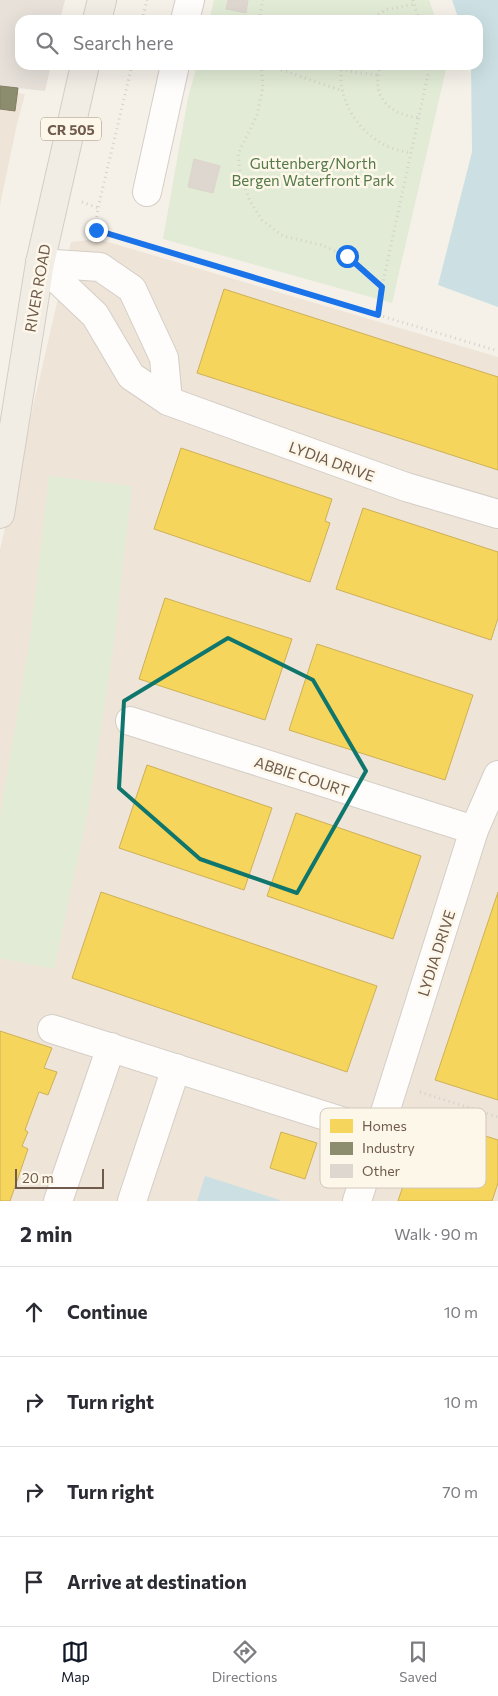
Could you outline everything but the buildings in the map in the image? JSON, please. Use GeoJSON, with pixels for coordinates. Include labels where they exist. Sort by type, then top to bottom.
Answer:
{"type":"FeatureCollection","features":[{"type":"Feature","properties":{"kind":"main road"},"geometry":{"type":"LineString","coordinates":[[98,15],[102,0]]}},
{"type":"Feature","properties":{"kind":"main road","name":"RIVER ROAD"},"geometry":{"type":"LineString","coordinates":[[0,514],[40,263],[84,70]]}},
{"type":"Feature","properties":{"kind":"street"},"geometry":{"type":"LineString","coordinates":[[186,15],[190,0]]}},
{"type":"Feature","properties":{"kind":"street"},"geometry":{"type":"LineString","coordinates":[[147,192],[174,70]]}},
{"type":"Feature","properties":{"kind":"street"},"geometry":{"type":"LineString","coordinates":[[40,263],[100,267],[132,289],[164,358],[168,401]]}},
{"type":"Feature","properties":{"kind":"street","name":"LYDIA DRIVE"},"geometry":{"type":"LineString","coordinates":[[40,263],[95,316],[131,376],[168,401],[406,487],[498,514]]}},
{"type":"Feature","properties":{"kind":"street","name":"ABBIE COURT"},"geometry":{"type":"LineString","coordinates":[[130,721],[474,830]]}},
{"type":"Feature","properties":{"kind":"street","name":"LYDIA DRIVE"},"geometry":{"type":"LineString","coordinates":[[386,1108],[474,830],[498,775]]}},
{"type":"Feature","properties":{"kind":"street"},"geometry":{"type":"LineString","coordinates":[[52,1029],[320,1114]]}},
{"type":"Feature","properties":{"kind":"street"},"geometry":{"type":"LineString","coordinates":[[58,1201],[111,1047]]}},
{"type":"Feature","properties":{"kind":"street"},"geometry":{"type":"LineString","coordinates":[[132,1201],[176,1068]]}},
{"type":"Feature","properties":{"kind":"street","name":"LYDIA DRIVE"},"geometry":{"type":"LineString","coordinates":[[357,1201],[361,1188]]}},
{"type":"Feature","properties":{"kind":"path"},"geometry":{"type":"LineString","coordinates":[[143,15],[147,0]]}},
{"type":"Feature","properties":{"kind":"path"},"geometry":{"type":"LineString","coordinates":[[260,15],[263,0]]}},
{"type":"Feature","properties":{"kind":"path"},"geometry":{"type":"LineString","coordinates":[[377,15],[384,10],[414,2],[418,15]]}},
{"type":"Feature","properties":{"kind":"path"},"geometry":{"type":"LineString","coordinates":[[131,70],[98,208],[96,230],[498,350]]}},
{"type":"Feature","properties":{"kind":"path"},"geometry":{"type":"LineString","coordinates":[[261,70],[263,87],[257,116],[238,154],[241,176],[250,201],[262,220],[283,236],[321,245],[347,256],[382,287]]}},
{"type":"Feature","properties":{"kind":"path"},"geometry":{"type":"LineString","coordinates":[[282,70],[343,91]]}},
{"type":"Feature","properties":{"kind":"path"},"geometry":{"type":"LineString","coordinates":[[378,75],[341,70],[343,91],[348,107],[355,119],[379,142],[411,153]]}},
{"type":"Feature","properties":{"kind":"path"},"geometry":{"type":"LineString","coordinates":[[380,70],[377,89],[383,102],[394,111],[419,118]]}},
{"type":"Feature","properties":{"kind":"path"},"geometry":{"type":"LineString","coordinates":[[378,315],[382,287],[429,70]]}},
{"type":"Feature","properties":{"kind":"path"},"geometry":{"type":"LineString","coordinates":[[394,1083],[470,1108]]}},
{"type":"Feature","properties":{"kind":"path"},"geometry":{"type":"LineString","coordinates":[[486,1113],[498,1117]]}},
{"type":"Feature","properties":{"kind":"highlighted area"},"geometry":{"type":"Polygon","coordinates":[[[228,638],[313,680],[366,771],[297,893],[200,859],[119,788],[124,701],[228,638]]]}},
{"type":"Feature","properties":{"kind":"shaded area"},"geometry":{"type":"Polygon","coordinates":[[[0,0],[65,0],[61,15],[15,15],[15,70],[50,70],[45,91],[0,86],[0,0]]]}},
{"type":"Feature","properties":{"kind":"shaded area"},"geometry":{"type":"Polygon","coordinates":[[[452,0],[498,0],[498,307],[438,285],[472,152],[471,70],[483,70],[483,15],[457,15],[452,0]]]}},
{"type":"Feature","properties":{"kind":"shaded area"},"geometry":{"type":"Polygon","coordinates":[[[0,91],[25,94],[0,205],[0,91]]]}},
{"type":"Feature","properties":{"kind":"shaded area"},"geometry":{"type":"Polygon","coordinates":[[[98,239],[498,357],[498,1201],[0,1201],[0,550],[71,242],[98,239]]]}},
{"type":"Feature","properties":{"kind":"shaded area"},"geometry":{"type":"Polygon","coordinates":[[[205,1176],[280,1200],[280,1201],[197,1201],[205,1176]]]}},
{"type":"Feature","properties":{"kind":"green space"},"geometry":{"type":"Polygon","coordinates":[[[214,0],[429,0],[434,15],[210,15],[214,0]]]}},
{"type":"Feature","properties":{"kind":"green space","name":"Guttenberg/North Bergen Waterfront Park"},"geometry":{"type":"Polygon","coordinates":[[[196,70],[446,70],[392,303],[163,239],[188,98],[196,70]]]}},
{"type":"Feature","properties":{"kind":"green space"},"geometry":{"type":"Polygon","coordinates":[[[49,476],[132,486],[113,650],[88,811],[54,969],[0,958],[0,816],[30,640],[49,476]]]}},
{"type":"Feature","properties":{"kind":"route"},"geometry":{"type":"LineString","coordinates":[[96,230],[378,315],[382,287],[347,256]]}}]}
